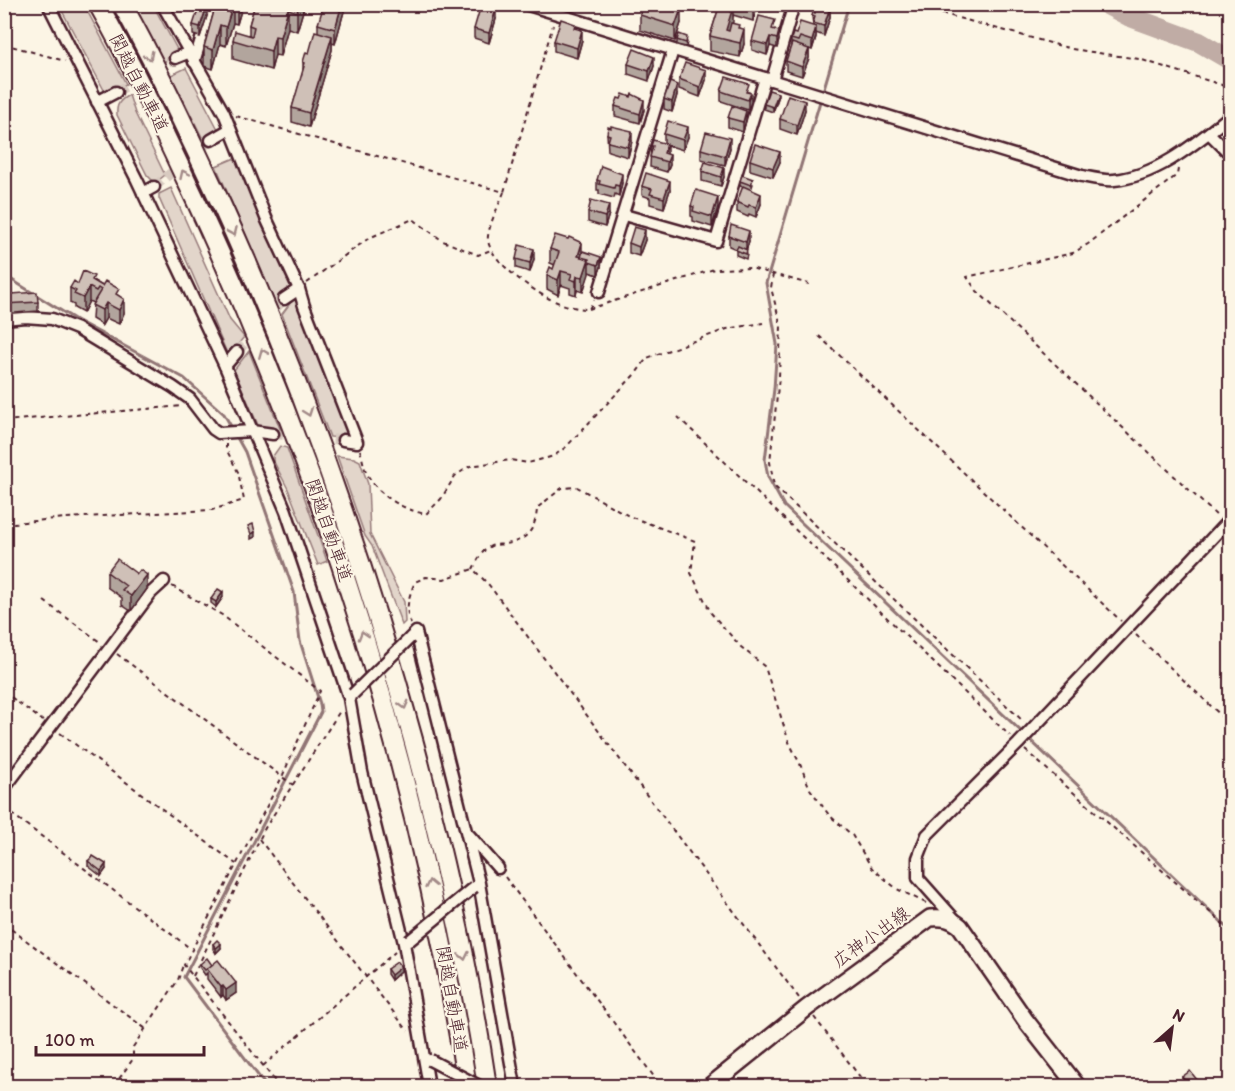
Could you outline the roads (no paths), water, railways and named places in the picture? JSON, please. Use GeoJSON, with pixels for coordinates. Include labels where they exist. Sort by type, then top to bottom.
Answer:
{"type":"FeatureCollection","features":[{"type":"Feature","properties":{"kind":"highway","name":"関越自動車道"},"geometry":{"type":"LineString","coordinates":[[98,4],[163,130],[249,317],[319,499],[380,690],[406,785],[445,956],[467,1086]]}},
{"type":"Feature","properties":{"kind":"highway","name":"関越自動車道"},"geometry":{"type":"LineString","coordinates":[[122,4],[180,115],[266,304],[342,505],[376,610],[425,783],[467,967],[487,1086]]}},
{"type":"Feature","properties":{"kind":"main road","name":"広神小出線"},"geometry":{"type":"LineString","coordinates":[[710,1086],[807,1008],[930,918],[951,919],[960,926]]}},
{"type":"Feature","properties":{"kind":"main road"},"geometry":{"type":"LineString","coordinates":[[960,926],[1026,1021],[1077,1086]]}},
{"type":"Feature","properties":{"kind":"street"},"geometry":{"type":"LineString","coordinates":[[48,4],[143,193],[225,366],[286,511],[351,696],[362,772],[407,942],[422,1044],[428,1059],[429,1086]]}},
{"type":"Feature","properties":{"kind":"street"},"geometry":{"type":"LineString","coordinates":[[162,4],[224,113],[266,218],[300,289],[304,306],[357,442],[343,440]]}},
{"type":"Feature","properties":{"kind":"street"},"geometry":{"type":"LineString","coordinates":[[192,57],[212,4]]}},
{"type":"Feature","properties":{"kind":"street"},"geometry":{"type":"LineString","coordinates":[[525,4],[1082,176],[1112,180],[1131,177],[1160,165],[1209,133],[1230,116]]}},
{"type":"Feature","properties":{"kind":"street"},"geometry":{"type":"LineString","coordinates":[[624,215],[716,241],[794,4]]}},
{"type":"Feature","properties":{"kind":"street"},"geometry":{"type":"LineString","coordinates":[[599,292],[673,50]]}},
{"type":"Feature","properties":{"kind":"street"},"geometry":{"type":"LineString","coordinates":[[175,58],[192,57]]}},
{"type":"Feature","properties":{"kind":"street"},"geometry":{"type":"LineString","coordinates":[[97,102],[116,92]]}},
{"type":"Feature","properties":{"kind":"street"},"geometry":{"type":"LineString","coordinates":[[211,140],[230,129]]}},
{"type":"Feature","properties":{"kind":"street"},"geometry":{"type":"LineString","coordinates":[[1209,133],[1230,154]]}},
{"type":"Feature","properties":{"kind":"street"},"geometry":{"type":"LineString","coordinates":[[143,193],[154,187]]}},
{"type":"Feature","properties":{"kind":"street"},"geometry":{"type":"LineString","coordinates":[[284,299],[300,289]]}},
{"type":"Feature","properties":{"kind":"street"},"geometry":{"type":"LineString","coordinates":[[4,319],[25,317],[52,319],[76,329],[190,399],[213,429],[219,433],[252,431],[273,434]]}},
{"type":"Feature","properties":{"kind":"street"},"geometry":{"type":"LineString","coordinates":[[225,366],[237,352]]}},
{"type":"Feature","properties":{"kind":"street"},"geometry":{"type":"LineString","coordinates":[[960,926],[918,878],[918,858],[927,835],[1018,744],[1228,521]]}},
{"type":"Feature","properties":{"kind":"street"},"geometry":{"type":"LineString","coordinates":[[4,789],[151,593],[164,581]]}},
{"type":"Feature","properties":{"kind":"street"},"geometry":{"type":"LineString","coordinates":[[351,696],[413,635],[466,832],[515,1086]]}},
{"type":"Feature","properties":{"kind":"street"},"geometry":{"type":"LineString","coordinates":[[466,832],[498,868]]}},
{"type":"Feature","properties":{"kind":"street"},"geometry":{"type":"LineString","coordinates":[[407,942],[477,885]]}},
{"type":"Feature","properties":{"kind":"street"},"geometry":{"type":"LineString","coordinates":[[428,1059],[479,1086]]}},
{"type":"Feature","properties":{"kind":"waterway"},"geometry":{"type":"LineString","coordinates":[[849,4],[766,283],[777,344],[765,460],[768,477],[784,506],[1230,930]]}},
{"type":"Feature","properties":{"kind":"waterway"},"geometry":{"type":"LineString","coordinates":[[1105,4],[1128,16],[1199,42],[1230,60]]}},
{"type":"Feature","properties":{"kind":"waterway"},"geometry":{"type":"LineString","coordinates":[[4,275],[76,320],[184,378],[224,414],[232,428]]}},
{"type":"Feature","properties":{"kind":"waterway"},"geometry":{"type":"LineString","coordinates":[[235,434],[245,452],[294,592],[300,641],[321,712],[184,977],[266,1086]]}},
{"type":"Feature","properties":{"kind":"tunnel"},"geometry":{"type":"LineString","coordinates":[[116,92],[175,58]]}},
{"type":"Feature","properties":{"kind":"tunnel"},"geometry":{"type":"LineString","coordinates":[[154,187],[211,140]]}},
{"type":"Feature","properties":{"kind":"tunnel"},"geometry":{"type":"LineString","coordinates":[[237,352],[284,299]]}},
{"type":"Feature","properties":{"kind":"tunnel"},"geometry":{"type":"LineString","coordinates":[[273,434],[343,440]]}}]}
